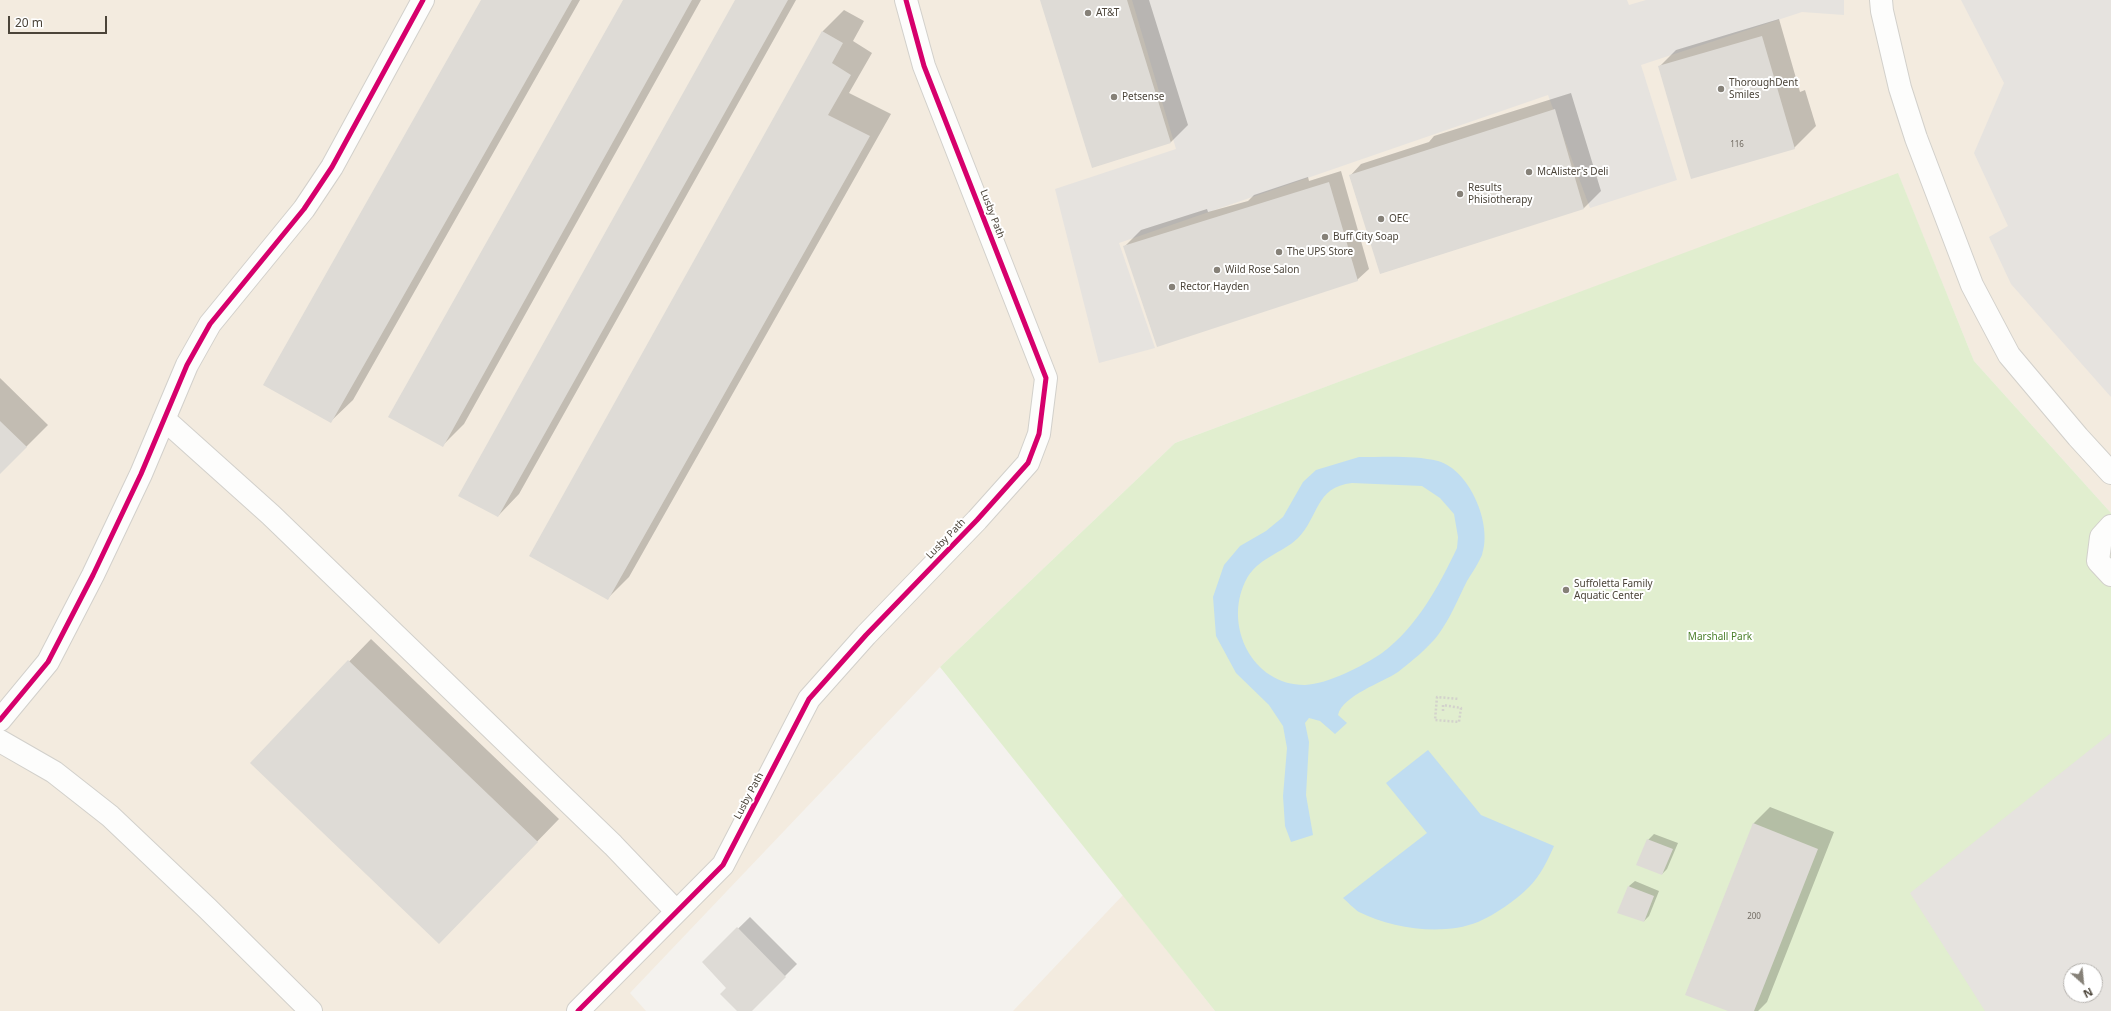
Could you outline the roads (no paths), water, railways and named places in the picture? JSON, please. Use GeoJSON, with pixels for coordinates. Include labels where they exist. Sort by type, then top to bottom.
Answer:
{"type":"FeatureCollection","features":[{"type":"Feature","properties":{"kind":"street"},"geometry":{"type":"LineString","coordinates":[[0,720],[48,662],[138,482],[187,365],[210,324],[304,209],[332,167],[423,0]]}},
{"type":"Feature","properties":{"kind":"street","name":"Lusby Path"},"geometry":{"type":"LineString","coordinates":[[578,1011],[723,865],[809,699],[866,636],[977,520],[1028,463],[1039,434],[1046,378],[924,66],[906,0]]}},
{"type":"Feature","properties":{"kind":"street"},"geometry":{"type":"LineString","coordinates":[[1882,0],[1882,11],[1900,88],[1910,121],[1922,157],[1972,286],[2009,355],[2078,437],[2111,473]]}},
{"type":"Feature","properties":{"kind":"street"},"geometry":{"type":"LineString","coordinates":[[164,419],[276,521],[613,845],[676,911]]}},
{"type":"Feature","properties":{"kind":"street"},"geometry":{"type":"LineString","coordinates":[[2111,526],[2101,537],[2098,560],[2111,575]]}},
{"type":"Feature","properties":{"kind":"street"},"geometry":{"type":"LineString","coordinates":[[0,741],[54,772],[110,816],[208,908],[311,1011]]}},
{"type":"Feature","properties":{"kind":"water"},"geometry":{"type":"Polygon","coordinates":[[[1359,457],[1409,457],[1429,459],[1450,466],[1460,475],[1476,500],[1481,514],[1485,543],[1482,555],[1467,581],[1450,616],[1438,635],[1429,645],[1398,672],[1347,701],[1341,708],[1338,715],[1347,723],[1335,734],[1320,721],[1309,718],[1305,723],[1309,742],[1306,795],[1313,835],[1291,842],[1285,826],[1283,796],[1287,748],[1283,726],[1269,705],[1236,673],[1216,636],[1213,597],[1224,565],[1240,546],[1266,531],[1283,517],[1303,482],[1316,470],[1359,457]],[[1352,483],[1331,490],[1319,504],[1305,530],[1298,538],[1256,567],[1245,582],[1239,599],[1238,617],[1241,634],[1247,650],[1257,664],[1270,675],[1286,682],[1305,685],[1314,684],[1345,674],[1382,653],[1395,643],[1426,605],[1443,577],[1457,548],[1458,537],[1454,514],[1440,498],[1422,486],[1352,483]]]}},
{"type":"Feature","properties":{"kind":"water"},"geometry":{"type":"Polygon","coordinates":[[[1428,750],[1481,815],[1554,846],[1537,878],[1518,897],[1485,919],[1449,929],[1418,929],[1387,923],[1359,912],[1343,898],[1427,833],[1386,783],[1428,750]]]}},
{"type":"Feature","properties":{"kind":"place","name":"AT&T"},"geometry":{"type":"Point","coordinates":[1088,13]}},
{"type":"Feature","properties":{"kind":"place","name":"ThoroughDent Smiles"},"geometry":{"type":"Point","coordinates":[1721,89]}},
{"type":"Feature","properties":{"kind":"place","name":"Petsense"},"geometry":{"type":"Point","coordinates":[1114,97]}},
{"type":"Feature","properties":{"kind":"place","name":"McAlister's Deli"},"geometry":{"type":"Point","coordinates":[1529,172]}},
{"type":"Feature","properties":{"kind":"place","name":"Results Phisiotherapy"},"geometry":{"type":"Point","coordinates":[1460,194]}},
{"type":"Feature","properties":{"kind":"place","name":"OEC"},"geometry":{"type":"Point","coordinates":[1381,219]}},
{"type":"Feature","properties":{"kind":"place","name":"Buff City Soap"},"geometry":{"type":"Point","coordinates":[1325,237]}},
{"type":"Feature","properties":{"kind":"place","name":"The UPS Store"},"geometry":{"type":"Point","coordinates":[1279,252]}},
{"type":"Feature","properties":{"kind":"place","name":"Wild Rose Salon"},"geometry":{"type":"Point","coordinates":[1217,270]}},
{"type":"Feature","properties":{"kind":"place","name":"Rector Hayden"},"geometry":{"type":"Point","coordinates":[1172,287]}},
{"type":"Feature","properties":{"kind":"place","name":"Suffoletta Family Aquatic Center"},"geometry":{"type":"Point","coordinates":[1566,590]}},
{"type":"Feature","properties":{"kind":"park label","name":"Marshall Park"},"geometry":{"type":"Point","coordinates":[1720,637]}}]}
